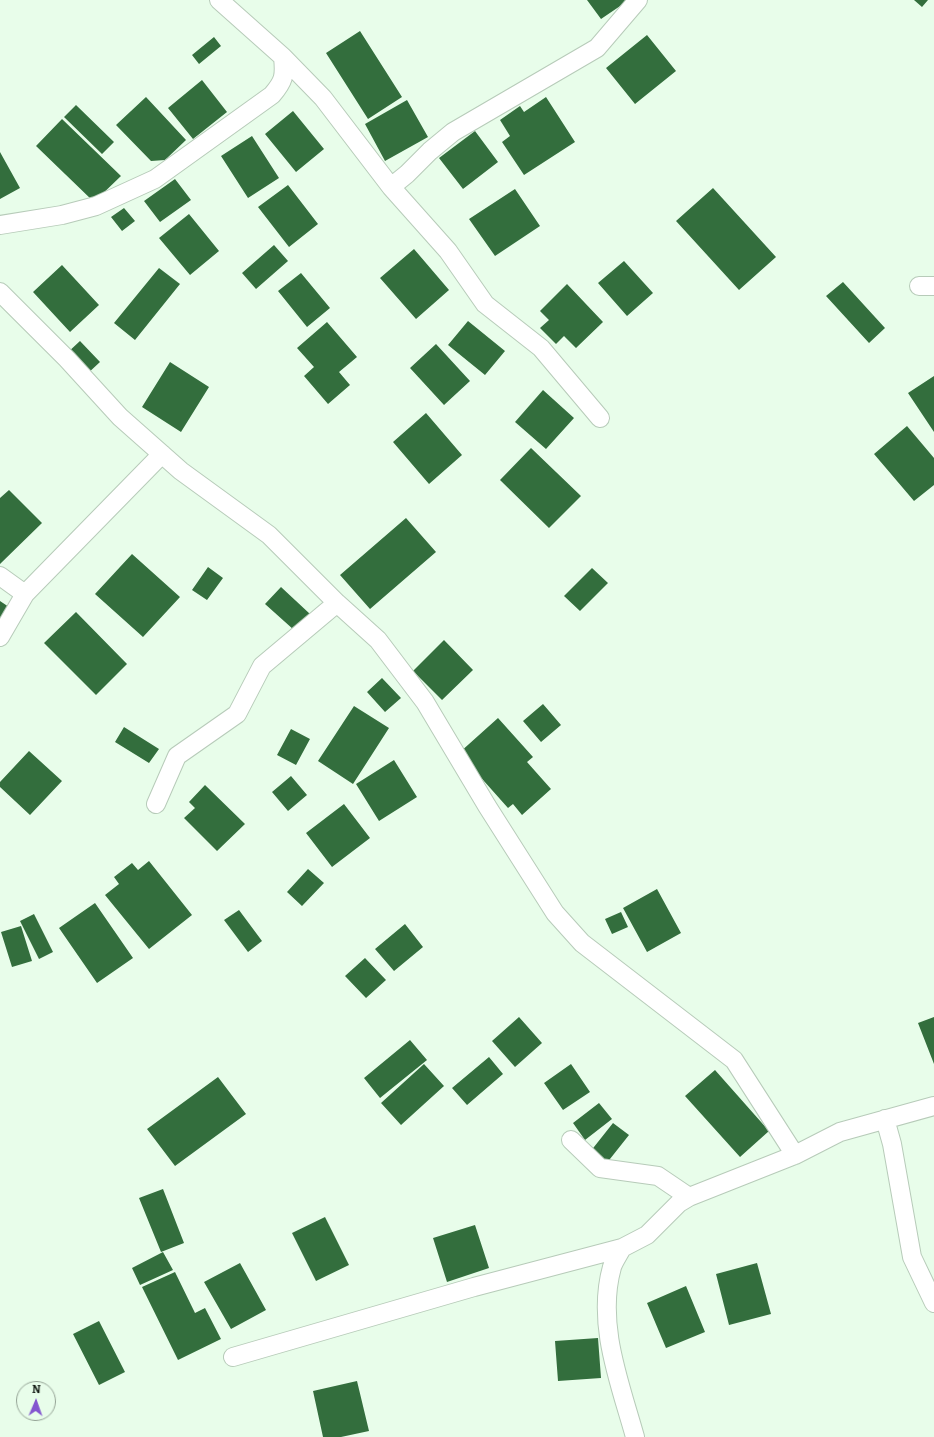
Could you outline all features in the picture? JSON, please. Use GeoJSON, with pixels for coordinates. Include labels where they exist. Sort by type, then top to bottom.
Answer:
{"type":"FeatureCollection","features":[{"type":"Feature","properties":{"kind":"street"},"geometry":{"type":"LineString","coordinates":[[219,0],[283,58],[323,98],[391,187],[448,251],[485,304],[541,348],[600,418]]}},
{"type":"Feature","properties":{"kind":"street"},"geometry":{"type":"LineString","coordinates":[[391,187],[408,174],[430,151],[453,132],[596,48],[638,0]]}},
{"type":"Feature","properties":{"kind":"street"},"geometry":{"type":"LineString","coordinates":[[0,225],[62,215],[96,206],[155,179],[272,95],[282,84],[285,73],[283,58]]}},
{"type":"Feature","properties":{"kind":"street"},"geometry":{"type":"LineString","coordinates":[[0,292],[67,359],[120,417],[181,470],[269,535],[337,603],[378,640],[425,702],[487,806],[555,913],[582,943],[734,1060],[795,1155]]}},
{"type":"Feature","properties":{"kind":"street"},"geometry":{"type":"LineString","coordinates":[[0,636],[25,594],[162,454]]}},
{"type":"Feature","properties":{"kind":"street"},"geometry":{"type":"LineString","coordinates":[[0,576],[25,594]]}},
{"type":"Feature","properties":{"kind":"street"},"geometry":{"type":"LineString","coordinates":[[156,804],[177,756],[237,714],[262,666],[337,603]]}},
{"type":"Feature","properties":{"kind":"street"},"geometry":{"type":"LineString","coordinates":[[233,1357],[474,1287],[622,1248],[647,1235],[679,1203],[689,1197],[795,1155],[840,1132],[934,1106]]}},
{"type":"Feature","properties":{"kind":"street"},"geometry":{"type":"LineString","coordinates":[[885,1120],[892,1144],[903,1199],[912,1257],[934,1303]]}},
{"type":"Feature","properties":{"kind":"street"},"geometry":{"type":"LineString","coordinates":[[571,1140],[600,1168],[658,1176],[689,1197]]}},
{"type":"Feature","properties":{"kind":"street"},"geometry":{"type":"LineString","coordinates":[[622,1248],[612,1266],[608,1289],[607,1310],[610,1350],[635,1437]]}},
{"type":"Feature","properties":{"kind":"building"},"geometry":{"type":"Polygon","coordinates":[[[587,0],[629,0],[601,19],[587,0]]]}},
{"type":"Feature","properties":{"kind":"building"},"geometry":{"type":"Polygon","coordinates":[[[914,0],[928,0],[922,7],[914,0]]]}},
{"type":"Feature","properties":{"kind":"building"},"geometry":{"type":"Polygon","coordinates":[[[360,31],[402,97],[368,119],[326,53],[360,31]]]}},
{"type":"Feature","properties":{"kind":"building"},"geometry":{"type":"Polygon","coordinates":[[[647,35],[676,71],[635,104],[606,68],[647,35]]]}},
{"type":"Feature","properties":{"kind":"building"},"geometry":{"type":"Polygon","coordinates":[[[214,37],[221,46],[199,64],[192,55],[214,37]]]}},
{"type":"Feature","properties":{"kind":"building"},"geometry":{"type":"Polygon","coordinates":[[[202,80],[227,112],[193,139],[168,108],[202,80]]]}},
{"type":"Feature","properties":{"kind":"building"},"geometry":{"type":"Polygon","coordinates":[[[146,97],[186,140],[165,160],[151,161],[116,125],[146,97]]]}},
{"type":"Feature","properties":{"kind":"building"},"geometry":{"type":"Polygon","coordinates":[[[546,97],[575,142],[524,175],[502,142],[510,136],[500,120],[520,106],[524,112],[546,97]]]}},
{"type":"Feature","properties":{"kind":"building"},"geometry":{"type":"Polygon","coordinates":[[[407,100],[428,137],[385,161],[365,124],[407,100]]]}},
{"type":"Feature","properties":{"kind":"building"},"geometry":{"type":"Polygon","coordinates":[[[76,105],[114,142],[102,154],[64,117],[76,105]]]}},
{"type":"Feature","properties":{"kind":"building"},"geometry":{"type":"Polygon","coordinates":[[[293,111],[324,149],[296,172],[265,134],[293,111]]]}},
{"type":"Feature","properties":{"kind":"building"},"geometry":{"type":"Polygon","coordinates":[[[62,119],[121,176],[94,202],[36,146],[62,119]]]}},
{"type":"Feature","properties":{"kind":"building"},"geometry":{"type":"Polygon","coordinates":[[[475,131],[498,162],[463,189],[439,158],[475,131]]]}},
{"type":"Feature","properties":{"kind":"building"},"geometry":{"type":"Polygon","coordinates":[[[252,136],[279,178],[248,198],[221,156],[252,136]]]}},
{"type":"Feature","properties":{"kind":"building"},"geometry":{"type":"Polygon","coordinates":[[[0,152],[20,188],[0,199],[0,152]]]}},
{"type":"Feature","properties":{"kind":"building"},"geometry":{"type":"Polygon","coordinates":[[[175,179],[191,200],[160,222],[144,201],[175,179]]]}},
{"type":"Feature","properties":{"kind":"building"},"geometry":{"type":"Polygon","coordinates":[[[288,185],[318,224],[289,247],[258,207],[288,185]]]}},
{"type":"Feature","properties":{"kind":"building"},"geometry":{"type":"Polygon","coordinates":[[[713,188],[776,257],[739,290],[676,221],[713,188]]]}},
{"type":"Feature","properties":{"kind":"building"},"geometry":{"type":"Polygon","coordinates":[[[515,189],[540,226],[495,256],[469,219],[515,189]]]}},
{"type":"Feature","properties":{"kind":"building"},"geometry":{"type":"Polygon","coordinates":[[[124,208],[135,221],[122,231],[111,217],[124,208]]]}},
{"type":"Feature","properties":{"kind":"building"},"geometry":{"type":"Polygon","coordinates":[[[189,214],[219,251],[190,275],[159,238],[189,214]]]}},
{"type":"Feature","properties":{"kind":"building"},"geometry":{"type":"Polygon","coordinates":[[[274,245],[288,261],[256,289],[242,273],[274,245]]]}},
{"type":"Feature","properties":{"kind":"building"},"geometry":{"type":"Polygon","coordinates":[[[414,249],[449,290],[416,319],[380,278],[414,249]]]}},
{"type":"Feature","properties":{"kind":"building"},"geometry":{"type":"Polygon","coordinates":[[[624,261],[653,293],[627,316],[598,283],[624,261]]]}},
{"type":"Feature","properties":{"kind":"building"},"geometry":{"type":"Polygon","coordinates":[[[62,265],[99,305],[70,332],[33,292],[62,265]]]}},
{"type":"Feature","properties":{"kind":"building"},"geometry":{"type":"Polygon","coordinates":[[[159,268],[180,284],[135,340],[114,323],[159,268]]]}},
{"type":"Feature","properties":{"kind":"building"},"geometry":{"type":"Polygon","coordinates":[[[301,273],[330,308],[307,327],[278,291],[301,273]]]}},
{"type":"Feature","properties":{"kind":"building"},"geometry":{"type":"Polygon","coordinates":[[[843,282],[885,328],[869,343],[826,296],[843,282]]]}},
{"type":"Feature","properties":{"kind":"building"},"geometry":{"type":"Polygon","coordinates":[[[567,284],[603,322],[576,348],[564,336],[556,344],[540,328],[549,320],[540,311],[567,284]]]}},
{"type":"Feature","properties":{"kind":"building"},"geometry":{"type":"Polygon","coordinates":[[[468,321],[505,351],[485,375],[448,345],[468,321]]]}},
{"type":"Feature","properties":{"kind":"building"},"geometry":{"type":"Polygon","coordinates":[[[327,322],[357,357],[339,372],[350,385],[328,404],[304,376],[314,367],[297,348],[327,322]]]}},
{"type":"Feature","properties":{"kind":"building"},"geometry":{"type":"Polygon","coordinates":[[[80,341],[100,362],[86,375],[66,354],[80,341]]]}},
{"type":"Feature","properties":{"kind":"building"},"geometry":{"type":"Polygon","coordinates":[[[436,344],[470,381],[444,405],[410,368],[436,344]]]}},
{"type":"Feature","properties":{"kind":"building"},"geometry":{"type":"Polygon","coordinates":[[[170,362],[209,387],[181,432],[142,407],[170,362]]]}},
{"type":"Feature","properties":{"kind":"building"},"geometry":{"type":"Polygon","coordinates":[[[934,376],[934,432],[908,393],[934,376]]]}},
{"type":"Feature","properties":{"kind":"building"},"geometry":{"type":"Polygon","coordinates":[[[543,390],[574,418],[546,449],[515,422],[543,390]]]}},
{"type":"Feature","properties":{"kind":"building"},"geometry":{"type":"Polygon","coordinates":[[[426,413],[462,455],[429,484],[393,442],[426,413]]]}},
{"type":"Feature","properties":{"kind":"building"},"geometry":{"type":"Polygon","coordinates":[[[907,426],[934,458],[934,485],[914,501],[874,454],[907,426]]]}},
{"type":"Feature","properties":{"kind":"building"},"geometry":{"type":"Polygon","coordinates":[[[531,448],[581,496],[549,528],[500,480],[531,448]]]}},
{"type":"Feature","properties":{"kind":"building"},"geometry":{"type":"Polygon","coordinates":[[[9,490],[42,523],[0,564],[0,498],[9,490]]]}},
{"type":"Feature","properties":{"kind":"building"},"geometry":{"type":"Polygon","coordinates":[[[406,518],[436,552],[370,609],[340,575],[406,518]]]}},
{"type":"Feature","properties":{"kind":"building"},"geometry":{"type":"Polygon","coordinates":[[[132,554],[180,597],[143,637],[95,594],[132,554]]]}},
{"type":"Feature","properties":{"kind":"building"},"geometry":{"type":"Polygon","coordinates":[[[208,567],[223,578],[207,600],[192,590],[208,567]]]}},
{"type":"Feature","properties":{"kind":"building"},"geometry":{"type":"Polygon","coordinates":[[[592,568],[608,583],[580,611],[564,596],[592,568]]]}},
{"type":"Feature","properties":{"kind":"building"},"geometry":{"type":"Polygon","coordinates":[[[281,587],[310,614],[294,630],[265,604],[281,587]]]}},
{"type":"Feature","properties":{"kind":"building"},"geometry":{"type":"Polygon","coordinates":[[[0,601],[9,607],[0,622],[0,601]]]}},
{"type":"Feature","properties":{"kind":"building"},"geometry":{"type":"Polygon","coordinates":[[[76,612],[127,664],[96,695],[44,643],[76,612]]]}},
{"type":"Feature","properties":{"kind":"building"},"geometry":{"type":"Polygon","coordinates":[[[444,640],[473,670],[442,700],[413,671],[444,640]]]}},
{"type":"Feature","properties":{"kind":"building"},"geometry":{"type":"Polygon","coordinates":[[[382,678],[401,698],[385,712],[367,692],[382,678]]]}},
{"type":"Feature","properties":{"kind":"building"},"geometry":{"type":"Polygon","coordinates":[[[543,704],[561,725],[541,742],[523,721],[543,704]]]}},
{"type":"Feature","properties":{"kind":"building"},"geometry":{"type":"Polygon","coordinates":[[[354,706],[389,728],[353,784],[318,761],[354,706]]]}},
{"type":"Feature","properties":{"kind":"building"},"geometry":{"type":"Polygon","coordinates":[[[498,718],[533,757],[527,762],[551,789],[522,815],[513,804],[508,808],[459,753],[498,718]]]}},
{"type":"Feature","properties":{"kind":"building"},"geometry":{"type":"Polygon","coordinates":[[[124,727],[159,749],[149,763],[115,742],[124,727]]]}},
{"type":"Feature","properties":{"kind":"building"},"geometry":{"type":"Polygon","coordinates":[[[291,729],[310,739],[296,765],[277,755],[291,729]]]}},
{"type":"Feature","properties":{"kind":"building"},"geometry":{"type":"Polygon","coordinates":[[[29,751],[62,781],[30,815],[0,787],[0,782],[29,751]]]}},
{"type":"Feature","properties":{"kind":"building"},"geometry":{"type":"Polygon","coordinates":[[[394,760],[417,797],[379,821],[356,784],[394,760]]]}},
{"type":"Feature","properties":{"kind":"building"},"geometry":{"type":"Polygon","coordinates":[[[291,776],[307,795],[288,811],[272,792],[291,776]]]}},
{"type":"Feature","properties":{"kind":"building"},"geometry":{"type":"Polygon","coordinates":[[[205,785],[245,824],[217,851],[184,818],[195,808],[189,802],[205,785]]]}},
{"type":"Feature","properties":{"kind":"building"},"geometry":{"type":"Polygon","coordinates":[[[344,804],[370,838],[332,867],[306,833],[344,804]]]}},
{"type":"Feature","properties":{"kind":"building"},"geometry":{"type":"Polygon","coordinates":[[[149,861],[192,915],[149,949],[105,895],[119,884],[114,877],[132,863],[138,870],[149,861]]]}},
{"type":"Feature","properties":{"kind":"building"},"geometry":{"type":"Polygon","coordinates":[[[308,869],[324,883],[302,906],[287,892],[308,869]]]}},
{"type":"Feature","properties":{"kind":"building"},"geometry":{"type":"Polygon","coordinates":[[[657,889],[681,933],[647,952],[623,908],[657,889]]]}},
{"type":"Feature","properties":{"kind":"building"},"geometry":{"type":"Polygon","coordinates":[[[95,903],[133,958],[97,983],[59,928],[95,903]]]}},
{"type":"Feature","properties":{"kind":"building"},"geometry":{"type":"Polygon","coordinates":[[[239,910],[262,941],[248,952],[224,920],[239,910]]]}},
{"type":"Feature","properties":{"kind":"building"},"geometry":{"type":"Polygon","coordinates":[[[621,912],[628,927],[612,934],[605,919],[621,912]]]}},
{"type":"Feature","properties":{"kind":"building"},"geometry":{"type":"Polygon","coordinates":[[[34,914],[53,952],[39,959],[20,921],[34,914]]]}},
{"type":"Feature","properties":{"kind":"building"},"geometry":{"type":"Polygon","coordinates":[[[405,924],[423,947],[394,971],[375,949],[405,924]]]}},
{"type":"Feature","properties":{"kind":"building"},"geometry":{"type":"Polygon","coordinates":[[[21,926],[32,961],[12,967],[1,932],[21,926]]]}},
{"type":"Feature","properties":{"kind":"building"},"geometry":{"type":"Polygon","coordinates":[[[365,958],[386,980],[366,998],[345,976],[365,958]]]}},
{"type":"Feature","properties":{"kind":"building"},"geometry":{"type":"Polygon","coordinates":[[[519,1017],[542,1043],[515,1067],[492,1041],[519,1017]]]}},
{"type":"Feature","properties":{"kind":"building"},"geometry":{"type":"Polygon","coordinates":[[[934,1017],[934,1064],[918,1023],[934,1017]]]}},
{"type":"Feature","properties":{"kind":"building"},"geometry":{"type":"Polygon","coordinates":[[[410,1040],[427,1060],[380,1098],[364,1078],[410,1040]]]}},
{"type":"Feature","properties":{"kind":"building"},"geometry":{"type":"Polygon","coordinates":[[[489,1057],[503,1074],[467,1105],[452,1088],[489,1057]]]}},
{"type":"Feature","properties":{"kind":"building"},"geometry":{"type":"Polygon","coordinates":[[[424,1064],[444,1086],[401,1125],[381,1103],[424,1064]]]}},
{"type":"Feature","properties":{"kind":"building"},"geometry":{"type":"Polygon","coordinates":[[[571,1064],[590,1092],[563,1110],[544,1083],[571,1064]]]}},
{"type":"Feature","properties":{"kind":"building"},"geometry":{"type":"Polygon","coordinates":[[[715,1070],[769,1131],[740,1157],[685,1096],[715,1070]]]}},
{"type":"Feature","properties":{"kind":"building"},"geometry":{"type":"Polygon","coordinates":[[[218,1077],[246,1114],[175,1166],[147,1129],[218,1077]]]}},
{"type":"Feature","properties":{"kind":"building"},"geometry":{"type":"Polygon","coordinates":[[[599,1103],[612,1119],[585,1140],[573,1123],[599,1103]]]}},
{"type":"Feature","properties":{"kind":"building"},"geometry":{"type":"Polygon","coordinates":[[[613,1123],[629,1135],[606,1164],[590,1152],[613,1123]]]}},
{"type":"Feature","properties":{"kind":"building"},"geometry":{"type":"Polygon","coordinates":[[[163,1189],[184,1243],[161,1252],[139,1198],[163,1189]]]}},
{"type":"Feature","properties":{"kind":"building"},"geometry":{"type":"Polygon","coordinates":[[[325,1217],[349,1265],[316,1281],[292,1233],[325,1217]]]}},
{"type":"Feature","properties":{"kind":"building"},"geometry":{"type":"Polygon","coordinates":[[[475,1225],[489,1268],[447,1282],[433,1238],[475,1225]]]}},
{"type":"Feature","properties":{"kind":"building"},"geometry":{"type":"Polygon","coordinates":[[[163,1252],[173,1270],[140,1285],[132,1268],[163,1252]]]}},
{"type":"Feature","properties":{"kind":"building"},"geometry":{"type":"Polygon","coordinates":[[[240,1263],[266,1310],[231,1329],[204,1282],[240,1263]]]}},
{"type":"Feature","properties":{"kind":"building"},"geometry":{"type":"Polygon","coordinates":[[[757,1263],[771,1314],[729,1325],[716,1274],[757,1263]]]}},
{"type":"Feature","properties":{"kind":"building"},"geometry":{"type":"Polygon","coordinates":[[[175,1272],[195,1313],[205,1308],[221,1339],[178,1360],[142,1287],[175,1272]]]}},
{"type":"Feature","properties":{"kind":"building"},"geometry":{"type":"Polygon","coordinates":[[[686,1286],[705,1332],[666,1348],[647,1303],[686,1286]]]}},
{"type":"Feature","properties":{"kind":"building"},"geometry":{"type":"Polygon","coordinates":[[[99,1321],[125,1372],[99,1385],[73,1334],[99,1321]]]}},
{"type":"Feature","properties":{"kind":"building"},"geometry":{"type":"Polygon","coordinates":[[[598,1338],[601,1378],[558,1381],[555,1341],[598,1338]]]}},
{"type":"Feature","properties":{"kind":"building"},"geometry":{"type":"Polygon","coordinates":[[[357,1381],[369,1431],[341,1437],[323,1437],[313,1391],[357,1381]]]}}]}
